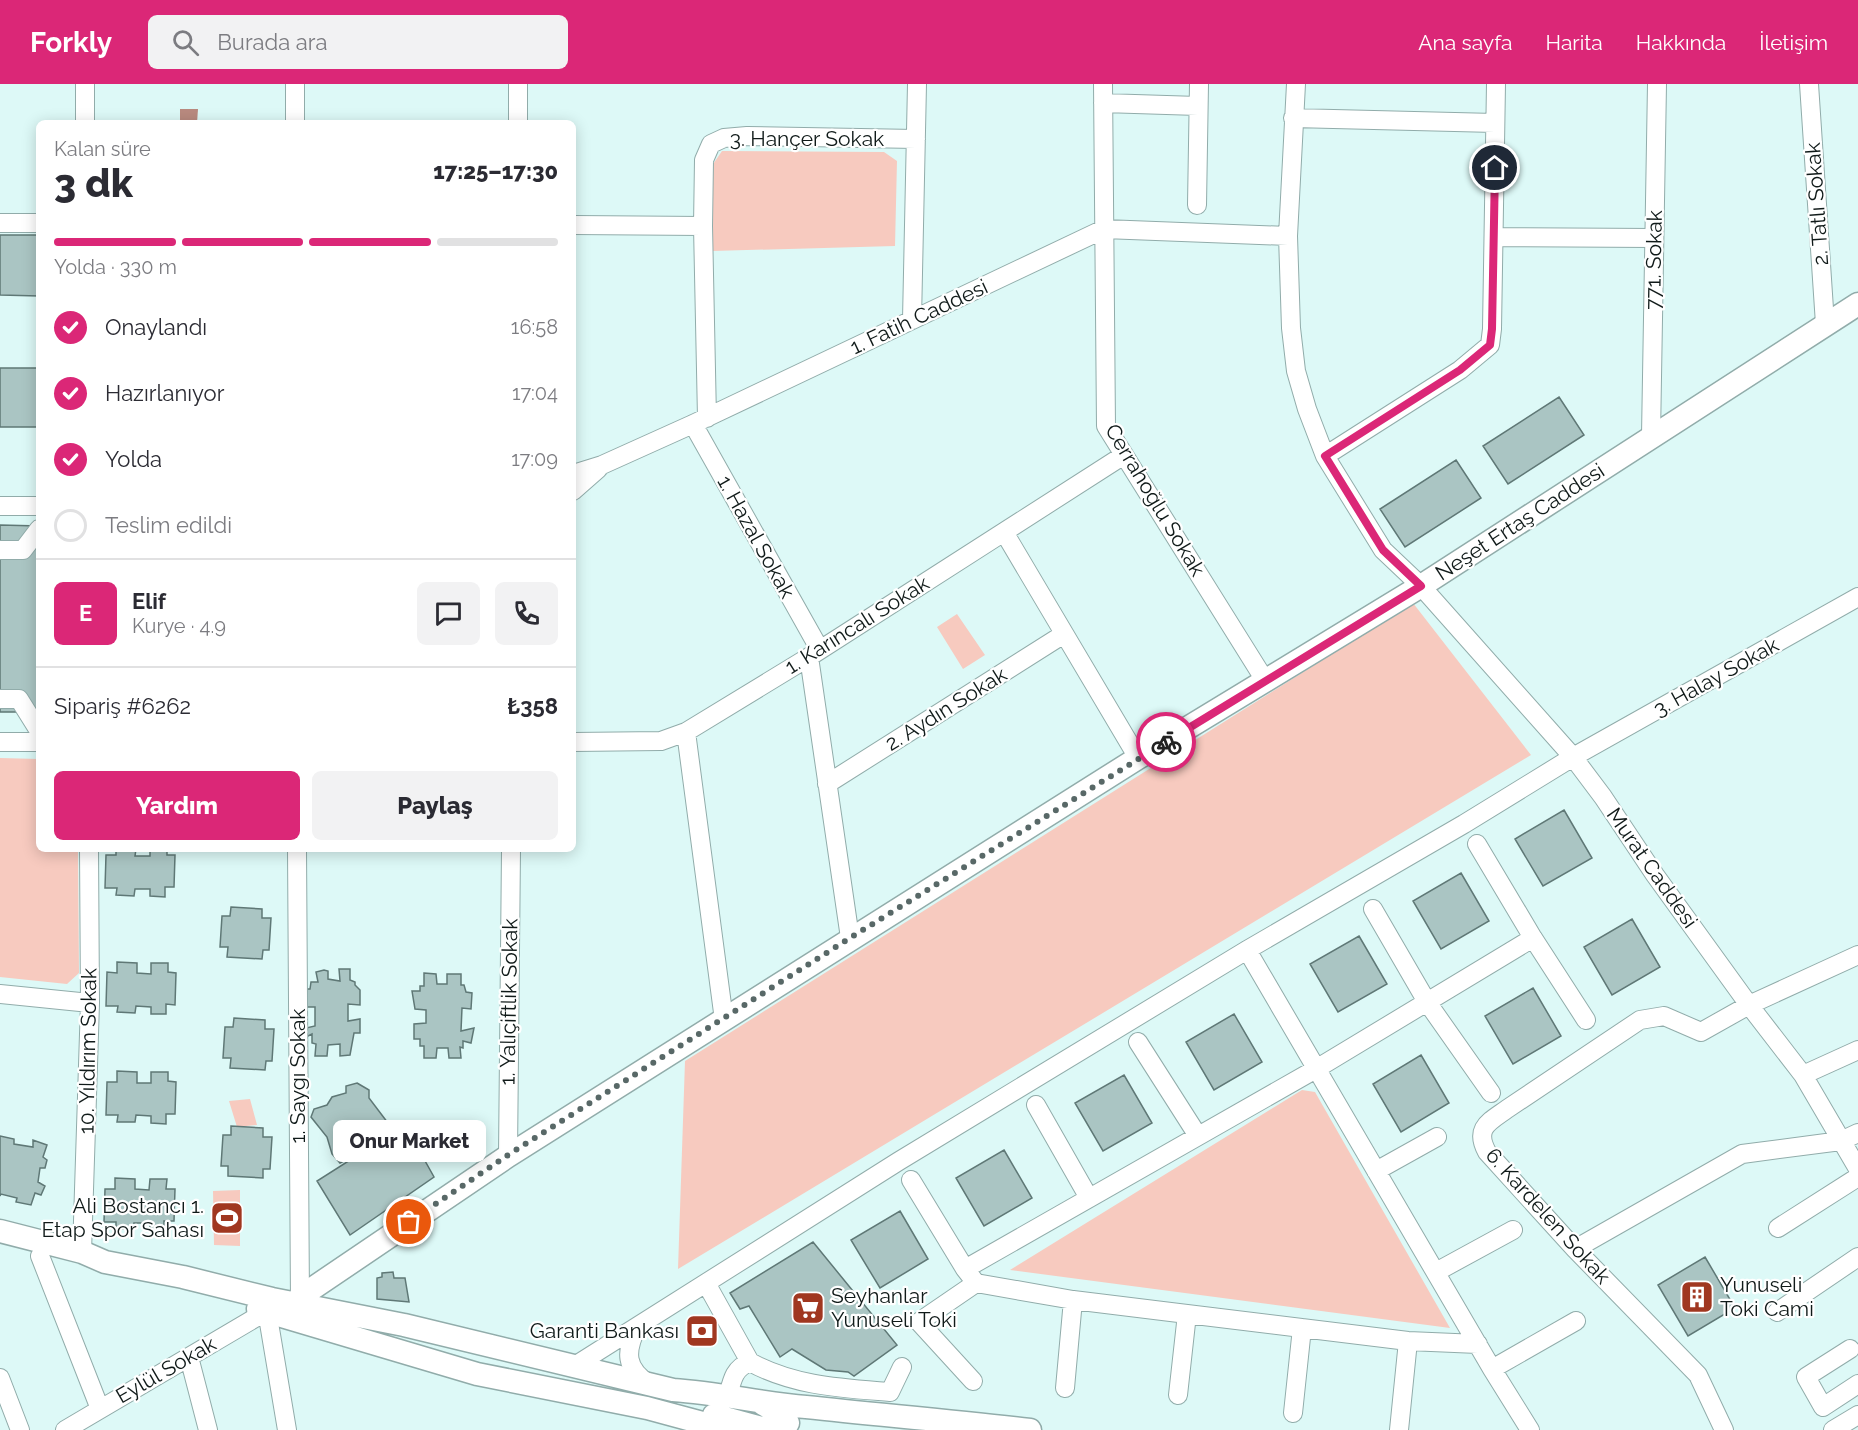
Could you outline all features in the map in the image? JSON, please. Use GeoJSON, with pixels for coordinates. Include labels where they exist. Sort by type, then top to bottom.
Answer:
{"type":"FeatureCollection","features":[{"type":"Feature","properties":{"kind":"main road","name":"Neşet Ertaş Caddesi"},"geometry":{"type":"LineString","coordinates":[[300,1300],[508,1155],[1138,758],[1421,586],[1858,304]]}},
{"type":"Feature","properties":{"kind":"main road"},"geometry":{"type":"LineString","coordinates":[[0,1231],[82,1252],[105,1262],[183,1276],[272,1299],[300,1300],[674,1390],[889,1415],[939,1425],[1030,1430]]}},
{"type":"Feature","properties":{"kind":"main road"},"geometry":{"type":"LineString","coordinates":[[0,1247],[267,1311],[477,1374],[587,1395],[729,1430]]}},
{"type":"Feature","properties":{"kind":"main road"},"geometry":{"type":"LineString","coordinates":[[654,1410],[674,1409],[714,1415],[762,1428],[788,1423],[782,1415],[760,1401]]}},
{"type":"Feature","properties":{"kind":"street"},"geometry":{"type":"LineString","coordinates":[[85,84],[85,120]]}},
{"type":"Feature","properties":{"kind":"street"},"geometry":{"type":"LineString","coordinates":[[295,84],[295,120]]}},
{"type":"Feature","properties":{"kind":"street"},"geometry":{"type":"LineString","coordinates":[[518,84],[518,120]]}},
{"type":"Feature","properties":{"kind":"street"},"geometry":{"type":"LineString","coordinates":[[912,320],[917,84]]}},
{"type":"Feature","properties":{"kind":"street"},"geometry":{"type":"LineString","coordinates":[[1103,84],[1104,229],[1288,236]]}},
{"type":"Feature","properties":{"kind":"street"},"geometry":{"type":"LineString","coordinates":[[1197,205],[1198,84]]}},
{"type":"Feature","properties":{"kind":"street","name":"Murat Caddesi"},"geometry":{"type":"LineString","coordinates":[[1296,84],[1288,236],[1290,328],[1296,371],[1307,410],[1325,456],[1383,550],[1421,586],[1573,757],[1749,1005],[1803,1075],[1858,1169]]}},
{"type":"Feature","properties":{"kind":"street"},"geometry":{"type":"LineString","coordinates":[[1325,456],[1460,370],[1490,345],[1496,84]]}},
{"type":"Feature","properties":{"kind":"street","name":"771. Sokak"},"geometry":{"type":"LineString","coordinates":[[1651,436],[1657,84]]}},
{"type":"Feature","properties":{"kind":"street","name":"2. Tatlı Sokak"},"geometry":{"type":"LineString","coordinates":[[1809,84],[1825,324]]}},
{"type":"Feature","properties":{"kind":"street"},"geometry":{"type":"LineString","coordinates":[[1103,103],[1198,106]]}},
{"type":"Feature","properties":{"kind":"street"},"geometry":{"type":"LineString","coordinates":[[1293,118],[1496,123]]}},
{"type":"Feature","properties":{"kind":"street","name":"3. Hançer Sokak"},"geometry":{"type":"LineString","coordinates":[[700,421],[704,160],[711,144],[724,138],[747,136],[916,139]]}},
{"type":"Feature","properties":{"kind":"street"},"geometry":{"type":"LineString","coordinates":[[0,223],[36,223]]}},
{"type":"Feature","properties":{"kind":"street"},"geometry":{"type":"LineString","coordinates":[[576,225],[703,226]]}},
{"type":"Feature","properties":{"kind":"street","name":"1. Fatih Caddesi"},"geometry":{"type":"LineString","coordinates":[[602,465],[700,421],[1104,229]]}},
{"type":"Feature","properties":{"kind":"street","name":"Cerrahoğlu Sokak"},"geometry":{"type":"LineString","coordinates":[[1104,229],[1106,426],[1266,682]]}},
{"type":"Feature","properties":{"kind":"street"},"geometry":{"type":"LineString","coordinates":[[1494,237],[1654,238]]}},
{"type":"Feature","properties":{"kind":"street","name":"1. Hazal Sokak"},"geometry":{"type":"LineString","coordinates":[[700,421],[814,653]]}},
{"type":"Feature","properties":{"kind":"street","name":"1. Karıncalı Sokak"},"geometry":{"type":"LineString","coordinates":[[576,742],[661,741],[686,732],[1124,455]]}},
{"type":"Feature","properties":{"kind":"street"},"geometry":{"type":"LineString","coordinates":[[576,473],[602,465]]}},
{"type":"Feature","properties":{"kind":"street"},"geometry":{"type":"LineString","coordinates":[[576,488],[602,465]]}},
{"type":"Feature","properties":{"kind":"street"},"geometry":{"type":"LineString","coordinates":[[0,506],[36,506]]}},
{"type":"Feature","properties":{"kind":"street"},"geometry":{"type":"LineString","coordinates":[[1004,532],[1138,758]]}},
{"type":"Feature","properties":{"kind":"street"},"geometry":{"type":"LineString","coordinates":[[0,550],[23,550],[36,533]]}},
{"type":"Feature","properties":{"kind":"street","name":"3. Halay Sokak"},"geometry":{"type":"LineString","coordinates":[[573,1367],[899,1161],[1247,950],[1464,824],[1573,757],[1858,597]]}},
{"type":"Feature","properties":{"kind":"street","name":"2. Aydın Sokak"},"geometry":{"type":"LineString","coordinates":[[827,784],[1064,634]]}},
{"type":"Feature","properties":{"kind":"street"},"geometry":{"type":"LineString","coordinates":[[814,653],[827,784],[850,938]]}},
{"type":"Feature","properties":{"kind":"street"},"geometry":{"type":"LineString","coordinates":[[0,699],[19,699],[36,726]]}},
{"type":"Feature","properties":{"kind":"street"},"geometry":{"type":"LineString","coordinates":[[686,732],[724,1020]]}},
{"type":"Feature","properties":{"kind":"street"},"geometry":{"type":"LineString","coordinates":[[0,742],[36,742]]}},
{"type":"Feature","properties":{"kind":"street"},"geometry":{"type":"LineString","coordinates":[[1477,844],[1533,938],[1586,1020]]}},
{"type":"Feature","properties":{"kind":"street","name":"10. Yıldırım Sokak"},"geometry":{"type":"LineString","coordinates":[[82,1252],[90,1003],[89,852]]}},
{"type":"Feature","properties":{"kind":"street","name":"1. Saygı Sokak"},"geometry":{"type":"LineString","coordinates":[[297,852],[300,1300]]}},
{"type":"Feature","properties":{"kind":"street","name":"1. Yalıçiftlik Sokak"},"geometry":{"type":"LineString","coordinates":[[508,1155],[511,852]]}},
{"type":"Feature","properties":{"kind":"street"},"geometry":{"type":"LineString","coordinates":[[1373,909],[1427,1002],[1491,1093]]}},
{"type":"Feature","properties":{"kind":"street"},"geometry":{"type":"LineString","coordinates":[[974,1382],[919,1322],[971,1276],[1089,1198],[1316,1069],[1533,938]]}},
{"type":"Feature","properties":{"kind":"street"},"geometry":{"type":"LineString","coordinates":[[1247,950],[1530,1430]]}},
{"type":"Feature","properties":{"kind":"street"},"geometry":{"type":"LineString","coordinates":[[1749,1005],[1858,955]]}},
{"type":"Feature","properties":{"kind":"street"},"geometry":{"type":"LineString","coordinates":[[0,994],[90,1003]]}},
{"type":"Feature","properties":{"kind":"street","name":"6. Kardelen Sokak"},"geometry":{"type":"LineString","coordinates":[[1724,1430],[1698,1375],[1575,1249],[1487,1152],[1482,1142],[1481,1131],[1487,1123],[1640,1020],[1664,1016],[1701,1032],[1749,1005]]}},
{"type":"Feature","properties":{"kind":"street"},"geometry":{"type":"LineString","coordinates":[[1138,1042],[1198,1136]]}},
{"type":"Feature","properties":{"kind":"street"},"geometry":{"type":"LineString","coordinates":[[1803,1075],[1858,1050]]}},
{"type":"Feature","properties":{"kind":"street"},"geometry":{"type":"LineString","coordinates":[[1036,1105],[1089,1198]]}},
{"type":"Feature","properties":{"kind":"street"},"geometry":{"type":"LineString","coordinates":[[1575,1249],[1742,1154],[1841,1141],[1858,1134]]}},
{"type":"Feature","properties":{"kind":"street"},"geometry":{"type":"LineString","coordinates":[[1376,1171],[1437,1137]]}},
{"type":"Feature","properties":{"kind":"street"},"geometry":{"type":"LineString","coordinates":[[1778,1228],[1858,1177]]}},
{"type":"Feature","properties":{"kind":"street"},"geometry":{"type":"LineString","coordinates":[[911,1180],[971,1276],[1073,1300],[1408,1341],[1478,1344]]}},
{"type":"Feature","properties":{"kind":"street"},"geometry":{"type":"LineString","coordinates":[[1436,1272],[1513,1230]]}},
{"type":"Feature","properties":{"kind":"street"},"geometry":{"type":"LineString","coordinates":[[40,1256],[100,1409]]}},
{"type":"Feature","properties":{"kind":"street"},"geometry":{"type":"LineString","coordinates":[[1777,1312],[1858,1257]]}},
{"type":"Feature","properties":{"kind":"street"},"geometry":{"type":"LineString","coordinates":[[706,1283],[750,1362],[798,1382],[890,1392]]}},
{"type":"Feature","properties":{"kind":"street"},"geometry":{"type":"LineString","coordinates":[[1065,1388],[1073,1300]]}},
{"type":"Feature","properties":{"kind":"street"},"geometry":{"type":"LineString","coordinates":[[267,1311],[287,1430]]}},
{"type":"Feature","properties":{"kind":"street","name":"Eylül Sokak"},"geometry":{"type":"LineString","coordinates":[[65,1430],[267,1311]]}},
{"type":"Feature","properties":{"kind":"street"},"geometry":{"type":"LineString","coordinates":[[1178,1395],[1187,1314]]}},
{"type":"Feature","properties":{"kind":"street"},"geometry":{"type":"LineString","coordinates":[[1492,1369],[1576,1321]]}},
{"type":"Feature","properties":{"kind":"street"},"geometry":{"type":"LineString","coordinates":[[637,1327],[631,1340],[629,1358],[637,1376],[649,1384]]}},
{"type":"Feature","properties":{"kind":"street"},"geometry":{"type":"LineString","coordinates":[[1293,1413],[1302,1328]]}},
{"type":"Feature","properties":{"kind":"street"},"geometry":{"type":"LineString","coordinates":[[1399,1430],[1408,1341]]}},
{"type":"Feature","properties":{"kind":"street"},"geometry":{"type":"LineString","coordinates":[[1850,1349],[1806,1377],[1834,1429],[1858,1415]]}},
{"type":"Feature","properties":{"kind":"street"},"geometry":{"type":"LineString","coordinates":[[189,1357],[208,1430]]}},
{"type":"Feature","properties":{"kind":"street"},"geometry":{"type":"LineString","coordinates":[[728,1396],[738,1367],[750,1362]]}},
{"type":"Feature","properties":{"kind":"street"},"geometry":{"type":"LineString","coordinates":[[889,1415],[890,1392],[902,1367]]}},
{"type":"Feature","properties":{"kind":"street"},"geometry":{"type":"LineString","coordinates":[[0,1378],[20,1430]]}},
{"type":"Feature","properties":{"kind":"street"},"geometry":{"type":"LineString","coordinates":[[1823,1407],[1858,1384]]}},
{"type":"Feature","properties":{"kind":"shaded area"},"geometry":{"type":"Polygon","coordinates":[[[180,109],[198,109],[197,120],[180,120],[180,109]]]}},
{"type":"Feature","properties":{"kind":"shaded area"},"geometry":{"type":"Polygon","coordinates":[[[722,151],[884,152],[897,161],[895,246],[712,251],[709,170],[722,151]]]}},
{"type":"Feature","properties":{"kind":"shaded area"},"geometry":{"type":"Polygon","coordinates":[[[1413,603],[1531,755],[678,1269],[685,1061],[1413,603]]]}},
{"type":"Feature","properties":{"kind":"shaded area"},"geometry":{"type":"Polygon","coordinates":[[[957,614],[985,655],[963,669],[937,627],[957,614]]]}},
{"type":"Feature","properties":{"kind":"shaded area"},"geometry":{"type":"Polygon","coordinates":[[[0,758],[36,759],[36,852],[78,852],[79,973],[67,984],[0,977],[0,758]]]}},
{"type":"Feature","properties":{"kind":"shaded area"},"geometry":{"type":"Polygon","coordinates":[[[1302,1090],[1315,1092],[1450,1328],[1010,1270],[1302,1090]]]}},
{"type":"Feature","properties":{"kind":"shaded area"},"geometry":{"type":"Polygon","coordinates":[[[250,1099],[257,1125],[237,1127],[229,1101],[250,1099]]]}},
{"type":"Feature","properties":{"kind":"shaded area","name":"Ali Bostancı 1. Etap Spor Sahası"},"geometry":{"type":"Polygon","coordinates":[[[240,1190],[240,1246],[214,1245],[213,1191],[240,1190]]]}},
{"type":"Feature","properties":{"kind":"building"},"geometry":{"type":"Polygon","coordinates":[[[0,235],[36,235],[36,296],[0,295],[0,235]]]}},
{"type":"Feature","properties":{"kind":"building"},"geometry":{"type":"Polygon","coordinates":[[[0,368],[36,368],[36,427],[0,427],[0,368]]]}},
{"type":"Feature","properties":{"kind":"building"},"geometry":{"type":"Polygon","coordinates":[[[1559,397],[1584,435],[1508,484],[1483,446],[1559,397]]]}},
{"type":"Feature","properties":{"kind":"building"},"geometry":{"type":"Polygon","coordinates":[[[1456,460],[1481,498],[1405,547],[1380,509],[1456,460]]]}},
{"type":"Feature","properties":{"kind":"building"},"geometry":{"type":"Polygon","coordinates":[[[0,525],[36,526],[36,712],[0,712],[0,525]]]}},
{"type":"Feature","properties":{"kind":"building"},"geometry":{"type":"Polygon","coordinates":[[[1564,810],[1592,858],[1543,886],[1515,839],[1564,810]]]}},
{"type":"Feature","properties":{"kind":"building"},"geometry":{"type":"Polygon","coordinates":[[[116,852],[136,852],[135,856],[150,856],[150,852],[167,852],[167,855],[175,855],[174,887],[165,887],[165,897],[150,896],[150,889],[135,889],[134,896],[116,895],[117,888],[105,888],[106,855],[116,855],[116,852]]]}},
{"type":"Feature","properties":{"kind":"building"},"geometry":{"type":"Polygon","coordinates":[[[1461,873],[1489,921],[1441,949],[1413,901],[1461,873]]]}},
{"type":"Feature","properties":{"kind":"building"},"geometry":{"type":"Polygon","coordinates":[[[231,907],[262,909],[262,918],[271,918],[269,950],[263,950],[262,959],[227,957],[228,947],[220,947],[222,916],[230,916],[231,907]]]}},
{"type":"Feature","properties":{"kind":"building"},"geometry":{"type":"Polygon","coordinates":[[[1632,919],[1660,967],[1612,995],[1584,947],[1632,919]]]}},
{"type":"Feature","properties":{"kind":"building"},"geometry":{"type":"Polygon","coordinates":[[[1359,936],[1387,984],[1338,1012],[1310,964],[1359,936]]]}},
{"type":"Feature","properties":{"kind":"building"},"geometry":{"type":"Polygon","coordinates":[[[117,962],[137,963],[137,973],[151,974],[151,963],[168,963],[168,972],[176,973],[175,1005],[166,1004],[166,1014],[151,1014],[151,1007],[136,1006],[135,1013],[117,1012],[118,1006],[106,1006],[107,972],[117,973],[117,962]]]}},
{"type":"Feature","properties":{"kind":"building"},"geometry":{"type":"Polygon","coordinates":[[[339,969],[350,969],[350,980],[355,982],[360,990],[360,1005],[348,1004],[348,1021],[360,1019],[360,1033],[354,1033],[350,1055],[340,1056],[340,1044],[328,1045],[327,1056],[315,1056],[316,1044],[312,1043],[312,1034],[306,1037],[306,1028],[315,1026],[315,1007],[305,1007],[304,989],[310,989],[311,982],[318,982],[316,972],[324,970],[328,971],[328,979],[340,981],[339,969]]]}},
{"type":"Feature","properties":{"kind":"building"},"geometry":{"type":"Polygon","coordinates":[[[424,973],[436,974],[437,984],[447,984],[447,974],[461,974],[461,985],[464,985],[466,992],[472,993],[471,1009],[462,1008],[461,1031],[474,1028],[471,1043],[463,1041],[463,1048],[460,1047],[461,1058],[449,1058],[448,1048],[437,1048],[436,1058],[424,1058],[424,1046],[420,1046],[420,1039],[414,1039],[414,1024],[426,1023],[426,1010],[415,1009],[412,991],[420,991],[420,986],[424,986],[424,973]]]}},
{"type":"Feature","properties":{"kind":"building"},"geometry":{"type":"Polygon","coordinates":[[[1533,988],[1561,1036],[1513,1064],[1485,1016],[1533,988]]]}},
{"type":"Feature","properties":{"kind":"building"},"geometry":{"type":"Polygon","coordinates":[[[1234,1014],[1262,1062],[1214,1090],[1186,1042],[1234,1014]]]}},
{"type":"Feature","properties":{"kind":"building"},"geometry":{"type":"Polygon","coordinates":[[[234,1018],[265,1020],[265,1029],[274,1029],[272,1061],[266,1061],[265,1070],[230,1068],[231,1058],[223,1058],[225,1027],[233,1027],[234,1018]]]}},
{"type":"Feature","properties":{"kind":"building"},"geometry":{"type":"Polygon","coordinates":[[[1421,1055],[1449,1103],[1401,1132],[1373,1084],[1421,1055]]]}},
{"type":"Feature","properties":{"kind":"building"},"geometry":{"type":"Polygon","coordinates":[[[117,1071],[137,1072],[137,1083],[151,1083],[151,1072],[168,1072],[168,1081],[176,1082],[175,1114],[166,1114],[166,1124],[151,1123],[151,1116],[136,1115],[135,1122],[117,1122],[118,1115],[106,1115],[107,1082],[117,1082],[117,1071]]]}},
{"type":"Feature","properties":{"kind":"building"},"geometry":{"type":"Polygon","coordinates":[[[1124,1075],[1152,1123],[1103,1151],[1075,1103],[1124,1075]]]}},
{"type":"Feature","properties":{"kind":"building"},"geometry":{"type":"Polygon","coordinates":[[[357,1083],[369,1090],[369,1098],[391,1127],[379,1142],[369,1142],[358,1154],[340,1163],[332,1154],[327,1137],[311,1117],[314,1109],[327,1105],[332,1097],[346,1093],[346,1086],[357,1083]]]}},
{"type":"Feature","properties":{"kind":"building"},"geometry":{"type":"Polygon","coordinates":[[[405,1125],[434,1177],[350,1235],[317,1181],[405,1125]]]}},
{"type":"Feature","properties":{"kind":"building"},"geometry":{"type":"Polygon","coordinates":[[[231,1126],[263,1128],[263,1137],[272,1137],[270,1169],[263,1169],[263,1178],[228,1176],[228,1166],[221,1166],[223,1135],[231,1135],[231,1126]]]}},
{"type":"Feature","properties":{"kind":"building"},"geometry":{"type":"Polygon","coordinates":[[[0,1136],[14,1139],[14,1144],[33,1147],[33,1140],[47,1145],[43,1157],[47,1160],[45,1168],[40,1168],[38,1182],[45,1186],[41,1195],[35,1193],[31,1205],[16,1202],[17,1198],[1,1194],[0,1196],[0,1136]]]}},
{"type":"Feature","properties":{"kind":"building"},"geometry":{"type":"Polygon","coordinates":[[[1004,1150],[1032,1198],[984,1226],[956,1178],[1004,1150]]]}},
{"type":"Feature","properties":{"kind":"building"},"geometry":{"type":"Polygon","coordinates":[[[115,1178],[135,1179],[135,1189],[149,1190],[150,1179],[167,1179],[166,1189],[175,1189],[174,1221],[164,1221],[164,1230],[150,1230],[150,1223],[134,1223],[134,1229],[116,1229],[116,1222],[104,1222],[105,1189],[115,1189],[115,1178]]]}},
{"type":"Feature","properties":{"kind":"building"},"geometry":{"type":"Polygon","coordinates":[[[900,1211],[928,1259],[880,1288],[851,1240],[900,1211]]]}},
{"type":"Feature","properties":{"kind":"building","name":"Seyhanlar Yunuseli Toki"},"geometry":{"type":"Polygon","coordinates":[[[813,1242],[897,1345],[854,1376],[848,1372],[826,1370],[792,1349],[780,1357],[749,1306],[740,1309],[730,1293],[813,1242]]]}},
{"type":"Feature","properties":{"kind":"building","name":"Yunuseli Toki Cami"},"geometry":{"type":"Polygon","coordinates":[[[1705,1257],[1735,1308],[1688,1336],[1658,1285],[1705,1257]]]}},
{"type":"Feature","properties":{"kind":"building"},"geometry":{"type":"Polygon","coordinates":[[[393,1272],[394,1278],[405,1278],[409,1302],[377,1299],[377,1278],[382,1277],[382,1273],[393,1272]]]}},
{"type":"Feature","properties":{"kind":"way so far"},"geometry":{"type":"LineString","coordinates":[[409,1222],[508,1155],[850,938],[1166,742]]}},
{"type":"Feature","properties":{"kind":"place","name":"Ali Bostancı 1. Etap Spor Sahası"},"geometry":{"type":"Point","coordinates":[227,1218]}},
{"type":"Feature","properties":{"kind":"place","name":"Onur Market"},"geometry":{"type":"Point","coordinates":[409,1222]}},
{"type":"Feature","properties":{"kind":"place","name":"Yunuseli Toki Cami"},"geometry":{"type":"Point","coordinates":[1697,1297]}},
{"type":"Feature","properties":{"kind":"place","name":"Seyhanlar Yunuseli Toki"},"geometry":{"type":"Point","coordinates":[808,1308]}},
{"type":"Feature","properties":{"kind":"place","name":"Garanti Bankası"},"geometry":{"type":"Point","coordinates":[702,1331]}},
{"type":"Feature","properties":{"kind":"route"},"geometry":{"type":"LineString","coordinates":[[1166,742],[1421,586],[1383,550],[1325,456],[1460,370],[1490,345],[1495,168]]}}]}
